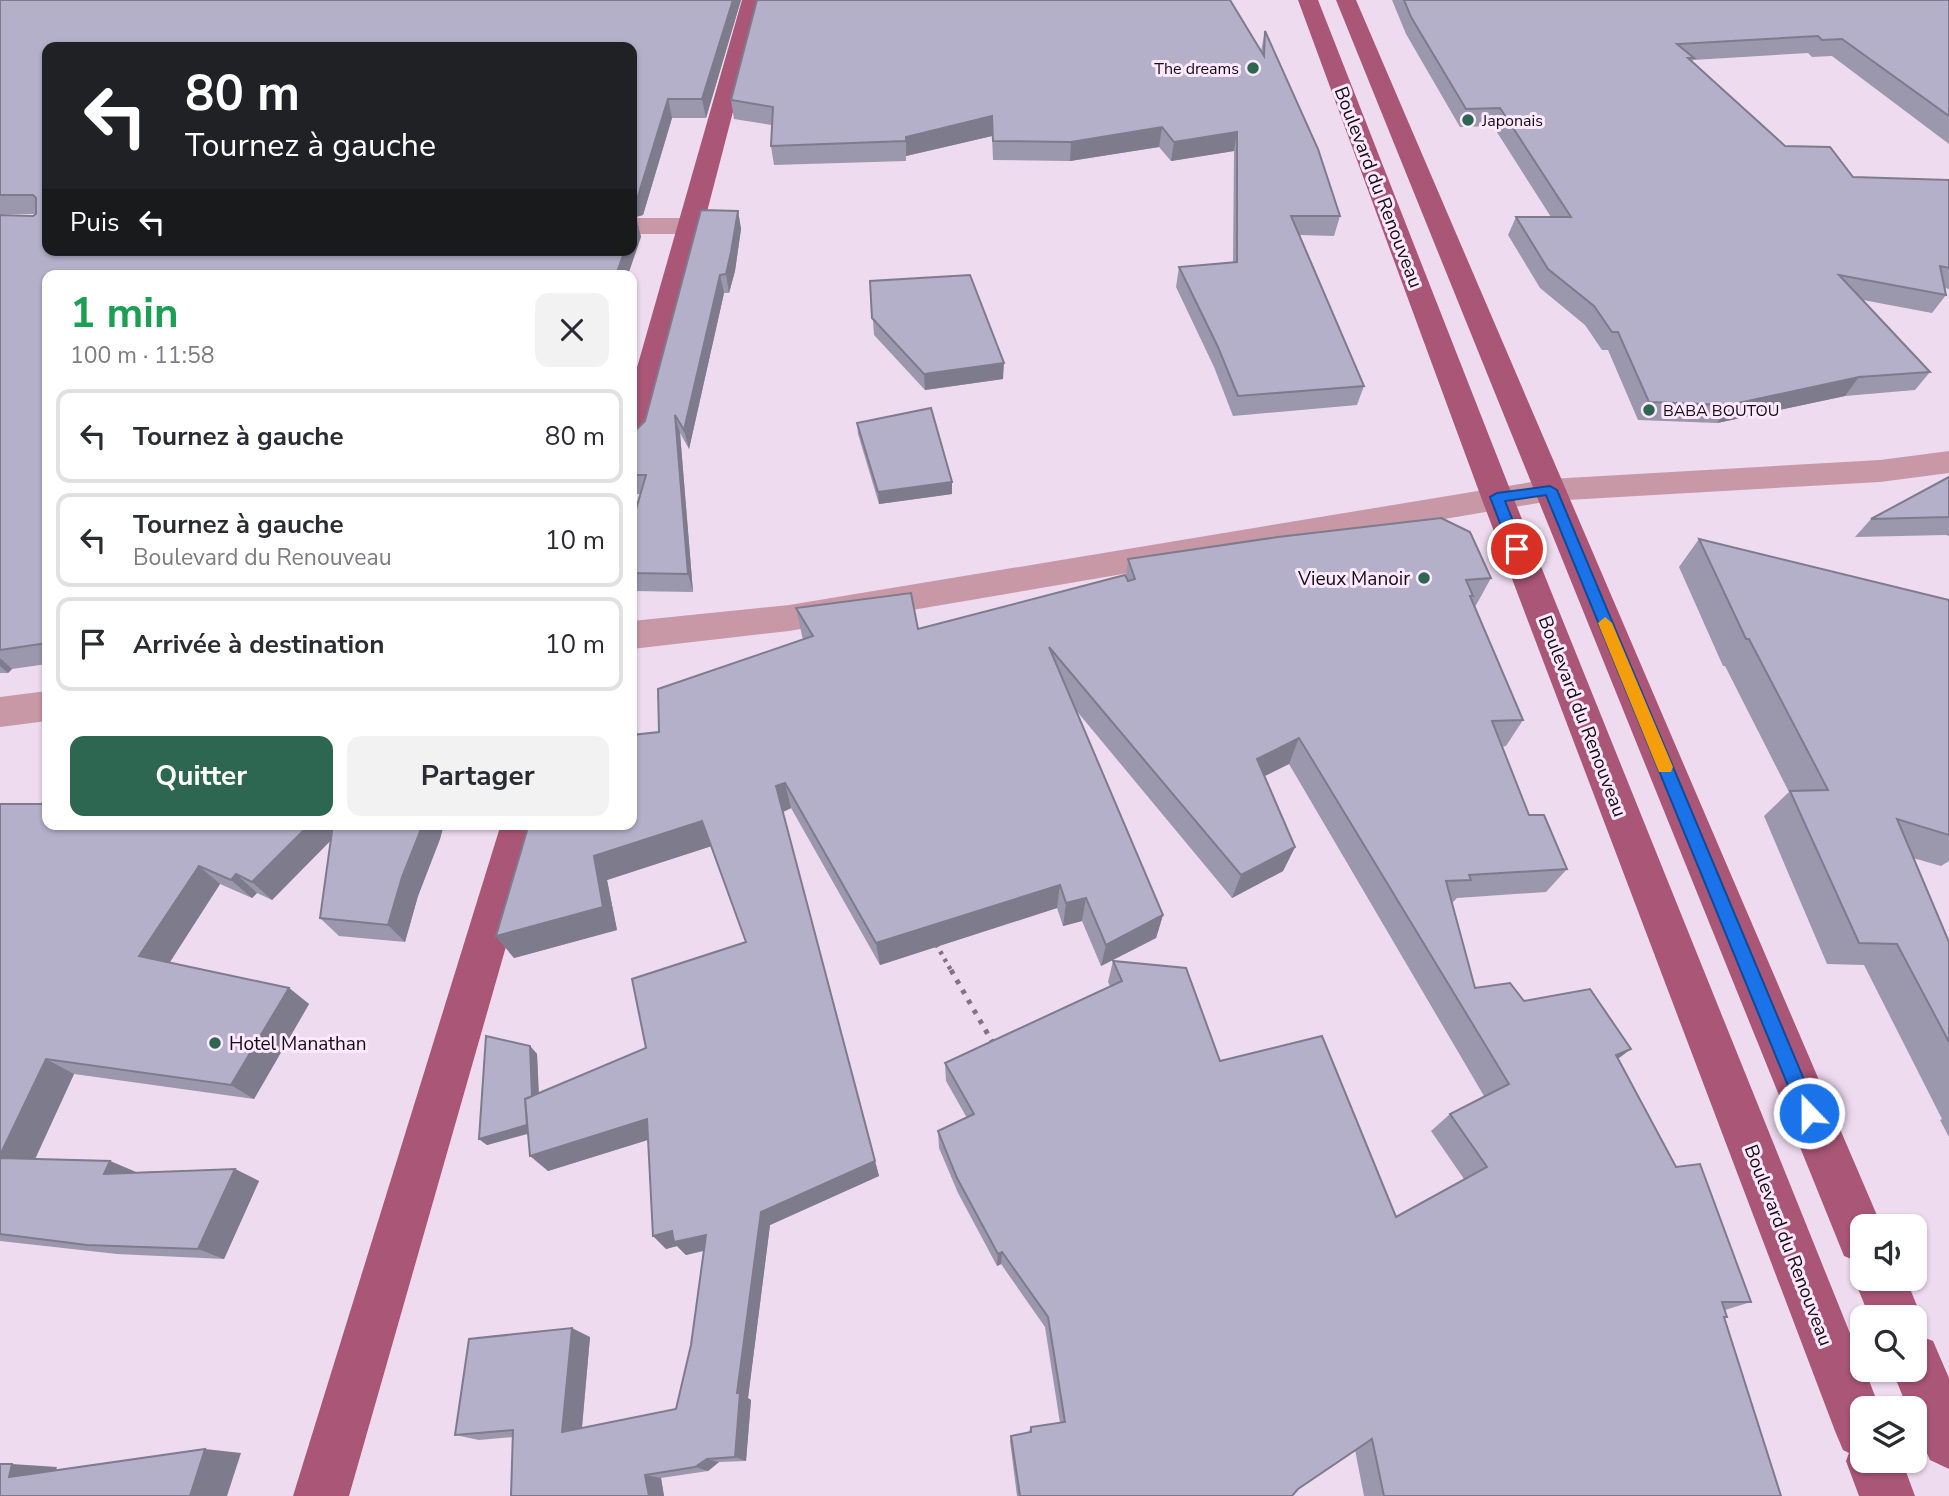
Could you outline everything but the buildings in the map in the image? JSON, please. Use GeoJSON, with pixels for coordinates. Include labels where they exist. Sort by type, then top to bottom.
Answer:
{"type":"FeatureCollection","features":[{"type":"Feature","properties":{"kind":"main road"},"geometry":{"type":"LineString","coordinates":[[637,421],[752,0]]}},
{"type":"Feature","properties":{"kind":"main road","name":"Boulevard du Renouveau"},"geometry":{"type":"LineString","coordinates":[[1308,0],[1497,497],[1850,1400]]}},
{"type":"Feature","properties":{"kind":"main road","name":"Boulevard du Renouveau"},"geometry":{"type":"LineString","coordinates":[[1346,0],[1852,1214]]}},
{"type":"Feature","properties":{"kind":"main road"},"geometry":{"type":"LineString","coordinates":[[321,1496],[519,830]]}},
{"type":"Feature","properties":{"kind":"main road"},"geometry":{"type":"LineString","coordinates":[[1924,1382],[1949,1441]]}},
{"type":"Feature","properties":{"kind":"main road"},"geometry":{"type":"LineString","coordinates":[[1878,1473],[1887,1496]]}},
{"type":"Feature","properties":{"kind":"street"},"geometry":{"type":"LineString","coordinates":[[637,226],[691,226]]}},
{"type":"Feature","properties":{"kind":"street"},"geometry":{"type":"LineString","coordinates":[[637,634],[789,618],[1550,490],[1880,471],[1949,462]]}},
{"type":"Feature","properties":{"kind":"street"},"geometry":{"type":"LineString","coordinates":[[0,712],[42,707]]}},
{"type":"Feature","properties":{"kind":"path"},"geometry":{"type":"LineString","coordinates":[[931,935],[998,1052]]}},
{"type":"Feature","properties":{"kind":"slow traffic"},"geometry":{"type":"LineString","coordinates":[[1605,623],[1665,767]]}},
{"type":"Feature","properties":{"kind":"place","name":"The dreams"},"geometry":{"type":"Point","coordinates":[1253,68]}},
{"type":"Feature","properties":{"kind":"place","name":"Japonais"},"geometry":{"type":"Point","coordinates":[1468,120]}},
{"type":"Feature","properties":{"kind":"place","name":"BABA BOUTOU"},"geometry":{"type":"Point","coordinates":[1649,410]}},
{"type":"Feature","properties":{"kind":"place","name":"Vieux Manoir"},"geometry":{"type":"Point","coordinates":[1424,578]}},
{"type":"Feature","properties":{"kind":"place","name":"Hotel Manathan"},"geometry":{"type":"Point","coordinates":[215,1043]}},
{"type":"Feature","properties":{"kind":"route"},"geometry":{"type":"LineString","coordinates":[[1517,549],[1497,497],[1550,490],[1809,1113]]}}]}
